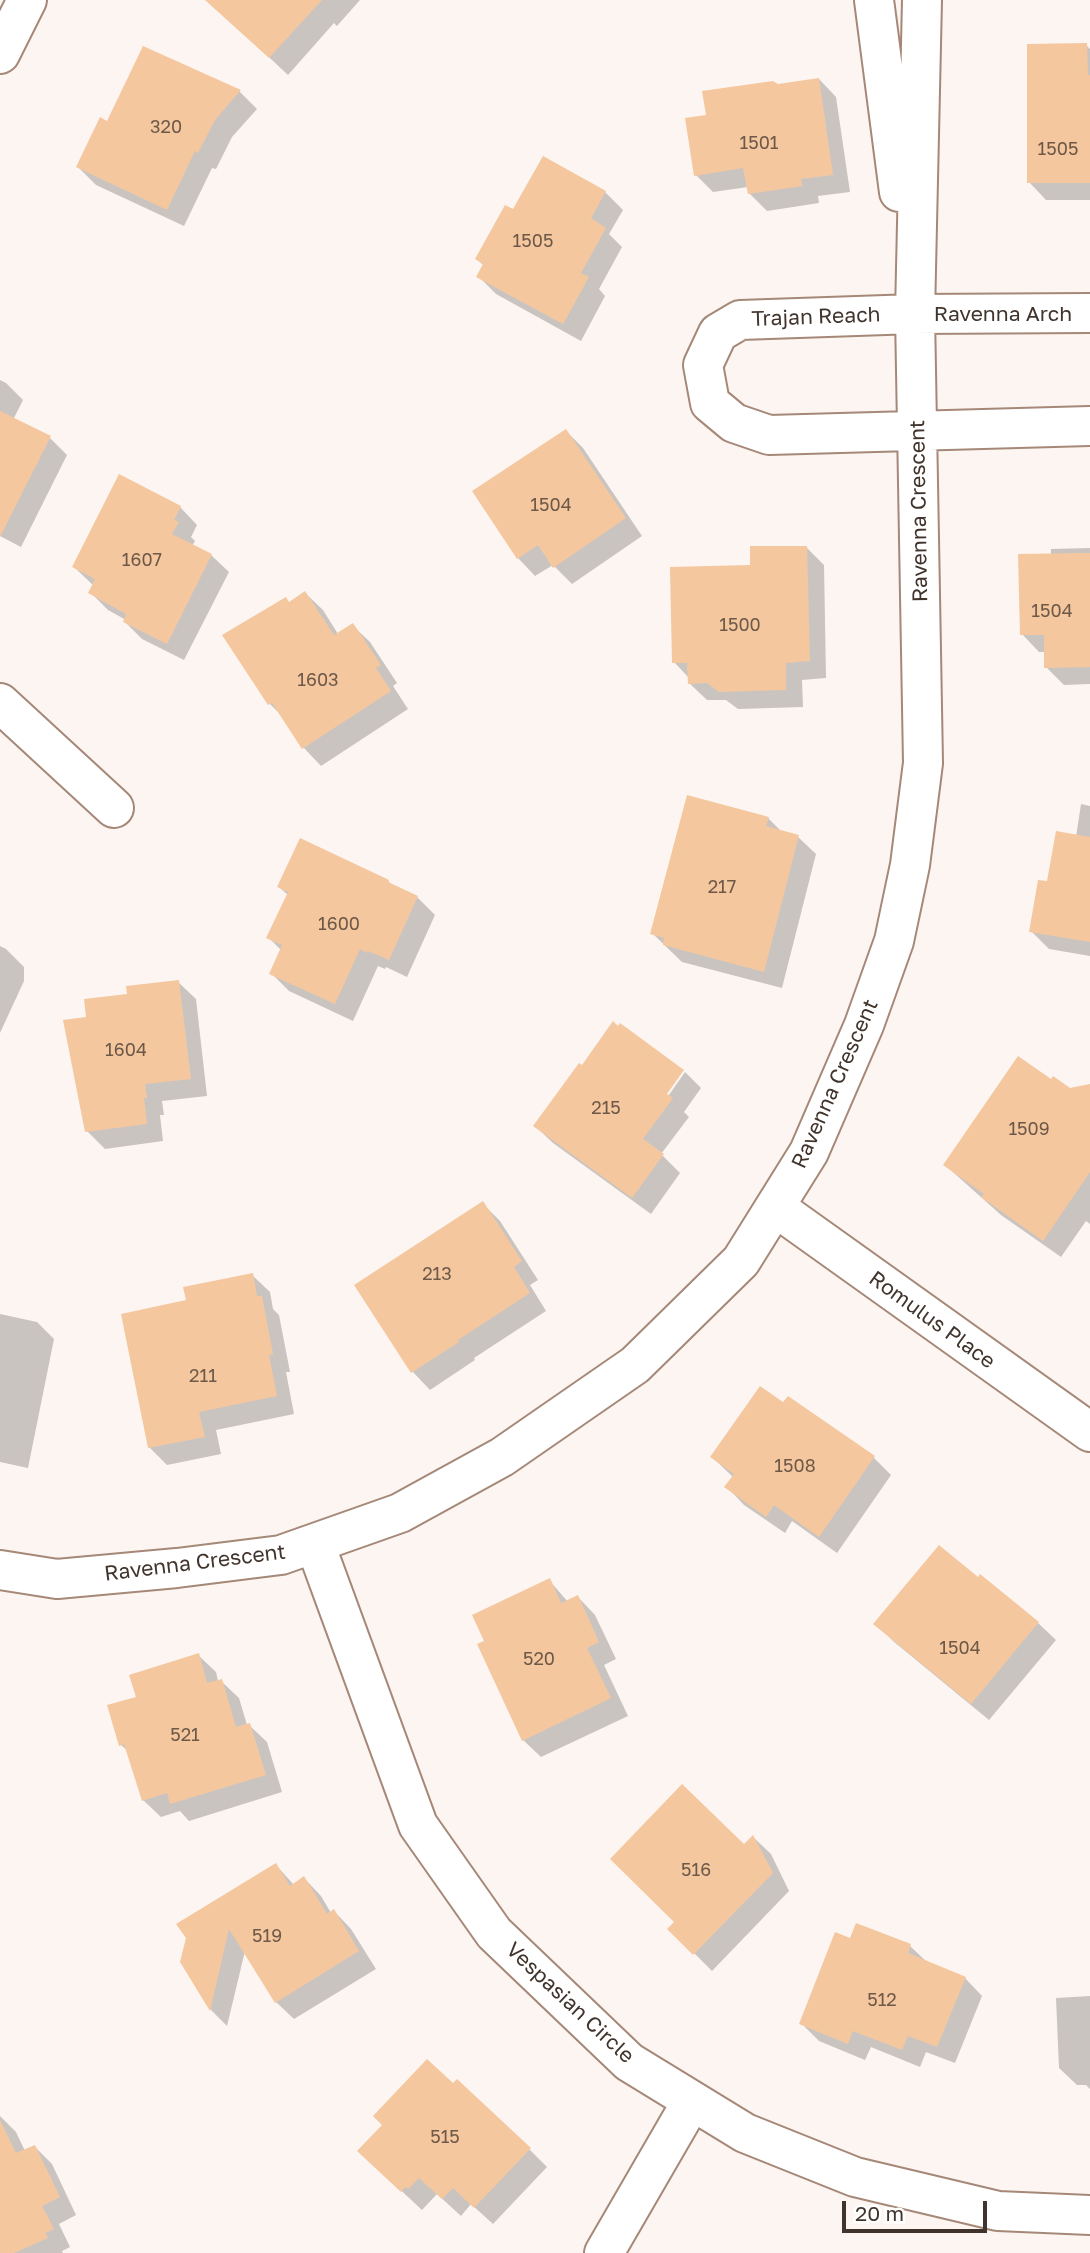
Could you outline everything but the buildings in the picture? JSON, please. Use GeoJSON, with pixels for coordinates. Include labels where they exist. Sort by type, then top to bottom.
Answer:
{"type":"FeatureCollection","features":[{"type":"Feature","properties":{"kind":"street"},"geometry":{"type":"LineString","coordinates":[[0,54],[27,0]]}},
{"type":"Feature","properties":{"kind":"street","name":"Ravenna Crescent"},"geometry":{"type":"LineString","coordinates":[[874,0],[915,314]]}},
{"type":"Feature","properties":{"kind":"street","name":"Ravenna Crescent"},"geometry":{"type":"LineString","coordinates":[[0,1570],[57,1579],[281,1555],[400,1513],[490,1464],[635,1365],[741,1261],[809,1152],[864,1025],[894,941],[910,865],[923,763],[915,314],[922,0]]}},
{"type":"Feature","properties":{"kind":"street","name":"Ravenna Arch"},"geometry":{"type":"LineString","coordinates":[[915,314],[1090,313]]}},
{"type":"Feature","properties":{"kind":"street","name":"Trajan Reach"},"geometry":{"type":"LineString","coordinates":[[915,314],[740,320],[718,333],[703,365],[710,402],[734,423],[769,435],[918,431]]}},
{"type":"Feature","properties":{"kind":"street"},"geometry":{"type":"LineString","coordinates":[[918,431],[1090,426]]}},
{"type":"Feature","properties":{"kind":"street"},"geometry":{"type":"LineString","coordinates":[[0,703],[114,808]]}},
{"type":"Feature","properties":{"kind":"street","name":"Romulus Place"},"geometry":{"type":"LineString","coordinates":[[775,1207],[1090,1432]]}},
{"type":"Feature","properties":{"kind":"street","name":"Vespasian Circle"},"geometry":{"type":"LineString","coordinates":[[315,1544],[418,1825],[494,1933],[629,2062],[745,2133],[855,2176],[998,2211],[1090,2215]]}},
{"type":"Feature","properties":{"kind":"street"},"geometry":{"type":"LineString","coordinates":[[604,2253],[692,2101]]}}]}
